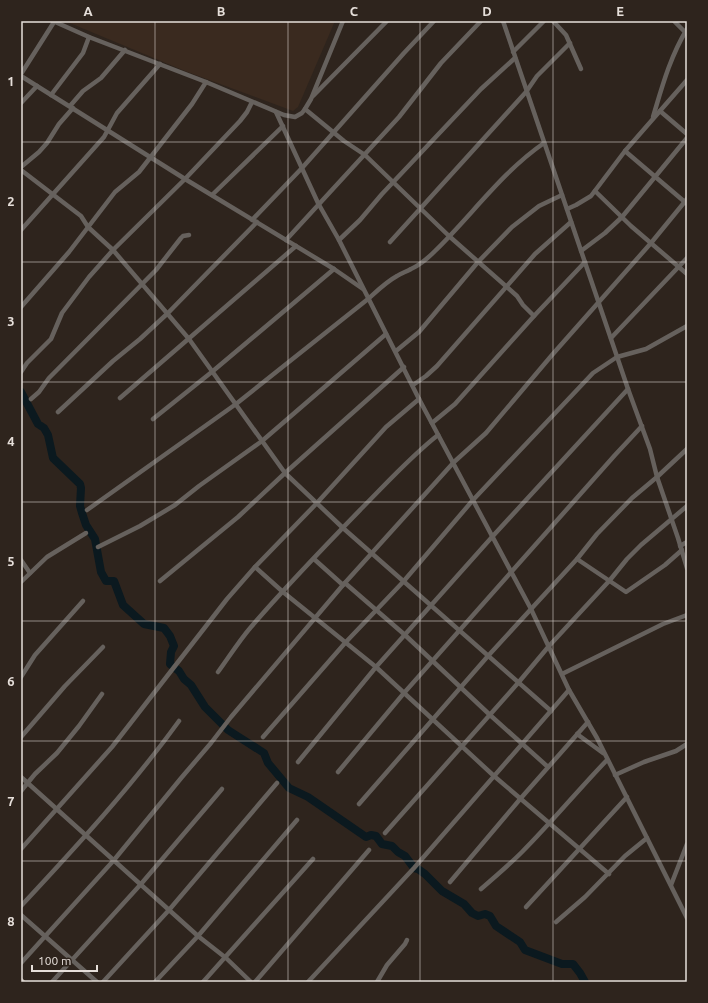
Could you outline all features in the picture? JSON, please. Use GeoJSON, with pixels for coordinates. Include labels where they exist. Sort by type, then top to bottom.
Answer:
{"type":"FeatureCollection","features":[{"type":"Feature","properties":{"kind":"street"},"geometry":{"type":"LineString","coordinates":[[343,21],[311,99],[302,114],[295,117],[276,112],[206,82],[89,37],[53,21],[21,75],[185,179],[334,269],[364,290]]}},
{"type":"Feature","properties":{"kind":"street"},"geometry":{"type":"LineString","coordinates":[[311,99],[387,21]]}},
{"type":"Feature","properties":{"kind":"street"},"geometry":{"type":"LineString","coordinates":[[252,220],[302,168],[434,21]]}},
{"type":"Feature","properties":{"kind":"street"},"geometry":{"type":"LineString","coordinates":[[286,240],[318,203],[365,155],[399,117],[442,63],[481,21]]}},
{"type":"Feature","properties":{"kind":"street"},"geometry":{"type":"LineString","coordinates":[[503,21],[526,92],[582,250],[617,357],[650,449],[657,477],[687,568]]}},
{"type":"Feature","properties":{"kind":"street"},"geometry":{"type":"LineString","coordinates":[[513,52],[544,21]]}},
{"type":"Feature","properties":{"kind":"street"},"geometry":{"type":"LineString","coordinates":[[553,21],[566,35],[581,69]]}},
{"type":"Feature","properties":{"kind":"street"},"geometry":{"type":"LineString","coordinates":[[653,119],[663,82],[672,58],[686,31],[674,21]]}},
{"type":"Feature","properties":{"kind":"street"},"geometry":{"type":"LineString","coordinates":[[51,94],[83,53],[89,37]]}},
{"type":"Feature","properties":{"kind":"street"},"geometry":{"type":"LineString","coordinates":[[390,242],[526,92],[537,76],[570,44]]}},
{"type":"Feature","properties":{"kind":"street"},"geometry":{"type":"LineString","coordinates":[[21,167],[47,143],[71,107],[84,91],[101,78],[125,50]]}},
{"type":"Feature","properties":{"kind":"street"},"geometry":{"type":"LineString","coordinates":[[340,240],[481,89],[515,58]]}},
{"type":"Feature","properties":{"kind":"street"},"geometry":{"type":"LineString","coordinates":[[21,230],[104,138],[117,113],[160,64]]}},
{"type":"Feature","properties":{"kind":"street"},"geometry":{"type":"LineString","coordinates":[[567,209],[583,202],[595,191],[625,151],[687,80]]}},
{"type":"Feature","properties":{"kind":"street"},"geometry":{"type":"LineString","coordinates":[[21,307],[69,252],[115,192],[139,172],[192,104],[206,82]]}},
{"type":"Feature","properties":{"kind":"street"},"geometry":{"type":"LineString","coordinates":[[21,103],[37,86]]}},
{"type":"Feature","properties":{"kind":"street"},"geometry":{"type":"LineString","coordinates":[[21,372],[27,363],[51,339],[62,313],[89,277],[113,250],[185,179],[240,121],[252,102]]}},
{"type":"Feature","properties":{"kind":"street"},"geometry":{"type":"LineString","coordinates":[[305,109],[344,141],[365,155],[449,236],[517,296],[523,305],[534,316]]}},
{"type":"Feature","properties":{"kind":"street"},"geometry":{"type":"LineString","coordinates":[[660,111],[687,134]]}},
{"type":"Feature","properties":{"kind":"street"},"geometry":{"type":"LineString","coordinates":[[276,112],[318,203],[340,240],[419,399],[454,462],[531,609],[570,690],[597,738],[687,918]]}},
{"type":"Feature","properties":{"kind":"street"},"geometry":{"type":"LineString","coordinates":[[212,195],[283,126]]}},
{"type":"Feature","properties":{"kind":"street"},"geometry":{"type":"LineString","coordinates":[[582,250],[605,233],[622,217],[687,138]]}},
{"type":"Feature","properties":{"kind":"street"},"geometry":{"type":"LineString","coordinates":[[87,510],[236,404],[386,283],[397,275],[423,262],[518,164],[544,143]]}},
{"type":"Feature","properties":{"kind":"street"},"geometry":{"type":"LineString","coordinates":[[21,962],[114,860],[315,617],[454,462],[486,433],[598,301],[686,202],[625,151]]}},
{"type":"Feature","properties":{"kind":"street"},"geometry":{"type":"LineString","coordinates":[[21,170],[81,216],[88,227],[113,250],[168,313],[213,371],[285,473],[316,504],[372,552],[403,582],[460,630],[551,711]]}},
{"type":"Feature","properties":{"kind":"street"},"geometry":{"type":"LineString","coordinates":[[595,191],[622,217],[687,274]]}},
{"type":"Feature","properties":{"kind":"street"},"geometry":{"type":"LineString","coordinates":[[396,352],[419,332],[478,262],[507,231],[539,206],[562,195]]}},
{"type":"Feature","properties":{"kind":"street"},"geometry":{"type":"LineString","coordinates":[[58,412],[168,313],[257,222]]}},
{"type":"Feature","properties":{"kind":"street"},"geometry":{"type":"LineString","coordinates":[[413,385],[437,366],[535,254],[571,222]]}},
{"type":"Feature","properties":{"kind":"street"},"geometry":{"type":"LineString","coordinates":[[31,399],[39,392],[49,378],[156,270],[181,238],[189,235]]}},
{"type":"Feature","properties":{"kind":"street"},"geometry":{"type":"LineString","coordinates":[[120,398],[296,246]]}},
{"type":"Feature","properties":{"kind":"street"},"geometry":{"type":"LineString","coordinates":[[611,338],[687,258]]}},
{"type":"Feature","properties":{"kind":"street"},"geometry":{"type":"LineString","coordinates":[[432,423],[455,404],[534,316],[586,262]]}},
{"type":"Feature","properties":{"kind":"street"},"geometry":{"type":"LineString","coordinates":[[153,419],[213,371],[334,269]]}},
{"type":"Feature","properties":{"kind":"street"},"geometry":{"type":"LineString","coordinates":[[263,737],[346,643],[403,582],[473,500],[593,373],[617,357],[646,349],[687,326]]}},
{"type":"Feature","properties":{"kind":"street"},"geometry":{"type":"LineString","coordinates":[[98,547],[140,526],[175,505],[262,440],[386,334]]}},
{"type":"Feature","properties":{"kind":"street"},"geometry":{"type":"LineString","coordinates":[[160,581],[238,517],[404,367]]}},
{"type":"Feature","properties":{"kind":"street"},"geometry":{"type":"LineString","coordinates":[[298,762],[376,667],[492,537],[628,389]]}},
{"type":"Feature","properties":{"kind":"street"},"geometry":{"type":"LineString","coordinates":[[21,848],[112,747],[227,599],[255,567],[316,504],[386,427],[419,399]]}},
{"type":"Feature","properties":{"kind":"street"},"geometry":{"type":"LineString","coordinates":[[338,772],[432,661],[614,455],[642,426]]}},
{"type":"Feature","properties":{"kind":"street"},"geometry":{"type":"LineString","coordinates":[[218,672],[250,628],[283,592],[397,472],[438,435]]}},
{"type":"Feature","properties":{"kind":"street"},"geometry":{"type":"LineString","coordinates":[[359,804],[488,656],[577,559],[596,534],[632,498],[687,449]]}},
{"type":"Feature","properties":{"kind":"street"},"geometry":{"type":"LineString","coordinates":[[385,833],[549,646],[641,544],[672,520],[687,506]]}},
{"type":"Feature","properties":{"kind":"street"},"geometry":{"type":"LineString","coordinates":[[21,582],[60,548],[86,533]]}},
{"type":"Feature","properties":{"kind":"street"},"geometry":{"type":"LineString","coordinates":[[577,559],[626,592],[665,565],[687,542]]}},
{"type":"Feature","properties":{"kind":"street"},"geometry":{"type":"LineString","coordinates":[[314,559],[405,635],[522,745],[548,767]]}},
{"type":"Feature","properties":{"kind":"street"},"geometry":{"type":"LineString","coordinates":[[21,560],[30,573]]}},
{"type":"Feature","properties":{"kind":"street"},"geometry":{"type":"LineString","coordinates":[[255,567],[283,592],[376,667],[494,776],[609,874]]}},
{"type":"Feature","properties":{"kind":"street"},"geometry":{"type":"LineString","coordinates":[[21,677],[35,655],[83,601]]}},
{"type":"Feature","properties":{"kind":"street"},"geometry":{"type":"LineString","coordinates":[[562,674],[663,624],[687,615]]}},
{"type":"Feature","properties":{"kind":"street"},"geometry":{"type":"LineString","coordinates":[[21,737],[65,686],[103,647]]}},
{"type":"Feature","properties":{"kind":"street"},"geometry":{"type":"LineString","coordinates":[[308,982],[414,868],[570,690]]}},
{"type":"Feature","properties":{"kind":"street"},"geometry":{"type":"LineString","coordinates":[[21,791],[35,774],[62,747],[102,694]]}},
{"type":"Feature","properties":{"kind":"street"},"geometry":{"type":"LineString","coordinates":[[21,906],[153,757],[179,721]]}},
{"type":"Feature","properties":{"kind":"street"},"geometry":{"type":"LineString","coordinates":[[450,882],[520,798],[588,722]]}},
{"type":"Feature","properties":{"kind":"street"},"geometry":{"type":"LineString","coordinates":[[577,734],[605,754]]}},
{"type":"Feature","properties":{"kind":"street"},"geometry":{"type":"LineString","coordinates":[[615,775],[644,762],[666,756],[687,744]]}},
{"type":"Feature","properties":{"kind":"street"},"geometry":{"type":"LineString","coordinates":[[481,889],[521,853],[550,824],[578,790],[607,760]]}},
{"type":"Feature","properties":{"kind":"street"},"geometry":{"type":"LineString","coordinates":[[21,777],[198,936],[226,958],[251,982]]}},
{"type":"Feature","properties":{"kind":"street"},"geometry":{"type":"LineString","coordinates":[[103,982],[169,910],[277,783]]}},
{"type":"Feature","properties":{"kind":"street"},"geometry":{"type":"LineString","coordinates":[[52,982],[141,884],[222,789]]}},
{"type":"Feature","properties":{"kind":"street"},"geometry":{"type":"LineString","coordinates":[[526,907],[627,798]]}},
{"type":"Feature","properties":{"kind":"street"},"geometry":{"type":"LineString","coordinates":[[156,982],[198,936],[297,820]]}},
{"type":"Feature","properties":{"kind":"street"},"geometry":{"type":"LineString","coordinates":[[556,922],[609,874],[624,856],[648,838]]}},
{"type":"Feature","properties":{"kind":"street"},"geometry":{"type":"LineString","coordinates":[[671,885],[687,844]]}},
{"type":"Feature","properties":{"kind":"street"},"geometry":{"type":"LineString","coordinates":[[255,982],[370,850]]}},
{"type":"Feature","properties":{"kind":"street"},"geometry":{"type":"LineString","coordinates":[[203,982],[314,859]]}},
{"type":"Feature","properties":{"kind":"street"},"geometry":{"type":"LineString","coordinates":[[21,915],[97,982]]}},
{"type":"Feature","properties":{"kind":"street"},"geometry":{"type":"LineString","coordinates":[[377,982],[387,965],[407,940]]}},
{"type":"Feature","properties":{"kind":"shaded area"},"geometry":{"type":"Polygon","coordinates":[[[65,21],[335,21],[298,107],[293,111],[185,71],[65,21]]]}},
{"type":"Feature","properties":{"kind":"waterway"},"geometry":{"type":"LineString","coordinates":[[21,392],[38,424],[44,428],[48,435],[53,458],[80,484],[80,506],[86,525],[95,539],[101,572],[106,581],[114,581],[123,605],[144,624],[164,628],[170,636],[174,646],[171,652],[170,664],[179,671],[184,679],[191,685],[205,707],[228,730],[264,753],[268,763],[289,788],[308,797],[366,837],[371,835],[376,836],[382,844],[392,846],[405,856],[414,868],[425,874],[442,891],[464,904],[472,913],[478,916],[485,914],[490,916],[496,926],[520,942],[525,950],[562,964],[573,964],[585,982]]}}]}
